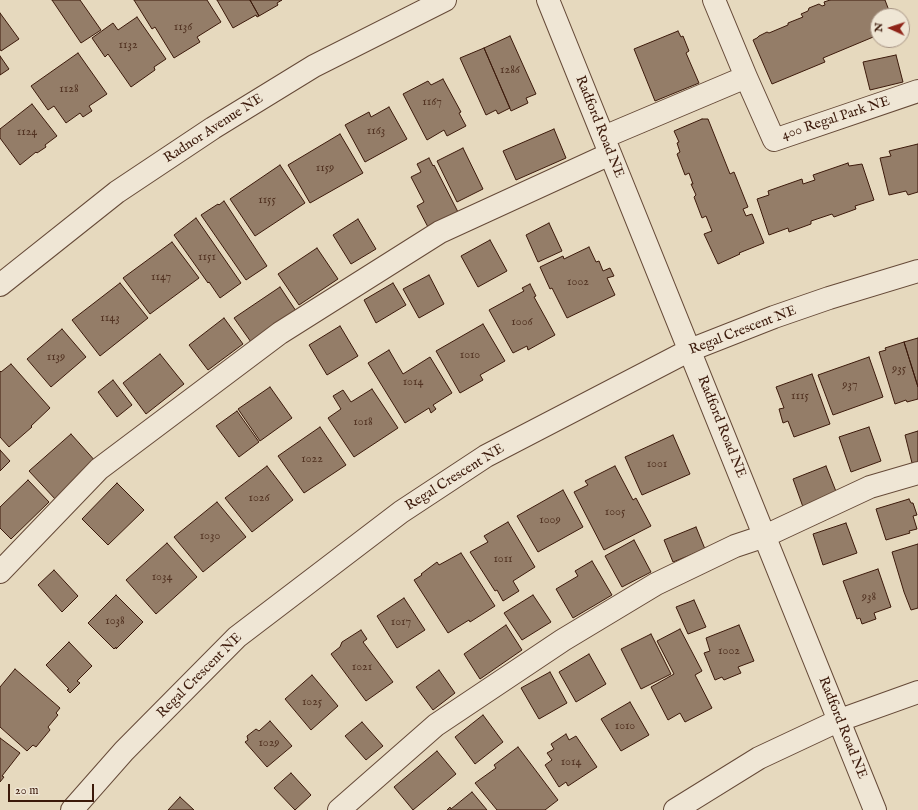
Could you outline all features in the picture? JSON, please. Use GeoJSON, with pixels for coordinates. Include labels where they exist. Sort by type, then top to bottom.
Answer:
{"type":"FeatureCollection","features":[{"type":"Feature","properties":{"kind":"street","name":"Radnor Avenue NE"},"geometry":{"type":"LineString","coordinates":[[0,285],[118,192],[213,128],[314,66],[445,0]]}},
{"type":"Feature","properties":{"kind":"street","name":"Radford Road NE"},"geometry":{"type":"LineString","coordinates":[[548,0],[840,720],[875,810]]}},
{"type":"Feature","properties":{"kind":"street","name":"400 Regal Park NE"},"geometry":{"type":"LineString","coordinates":[[714,0],[774,140],[918,92]]}},
{"type":"Feature","properties":{"kind":"street"},"geometry":{"type":"LineString","coordinates":[[0,572],[99,469],[280,333],[440,232],[607,146],[746,77]]}},
{"type":"Feature","properties":{"kind":"street","name":"Regal Crescent NE"},"geometry":{"type":"LineString","coordinates":[[72,810],[124,751],[237,637],[401,512],[486,456],[690,350],[774,317],[829,298],[918,271]]}},
{"type":"Feature","properties":{"kind":"street"},"geometry":{"type":"LineString","coordinates":[[339,810],[436,725],[563,640],[656,584],[735,546],[765,536],[870,487],[918,473]]}},
{"type":"Feature","properties":{"kind":"street"},"geometry":{"type":"LineString","coordinates":[[675,810],[758,758],[840,720],[918,692]]}},
{"type":"Feature","properties":{"kind":"building"},"geometry":{"type":"Polygon","coordinates":[[[52,0],[80,0],[101,30],[81,43],[52,0]]]}},
{"type":"Feature","properties":{"kind":"building"},"geometry":{"type":"Polygon","coordinates":[[[134,0],[207,0],[221,22],[197,37],[200,42],[174,58],[155,27],[152,29],[134,0]]]}},
{"type":"Feature","properties":{"kind":"building"},"geometry":{"type":"Polygon","coordinates":[[[217,0],[250,0],[259,16],[257,17],[256,15],[233,28],[217,0]]]}},
{"type":"Feature","properties":{"kind":"building"},"geometry":{"type":"Polygon","coordinates":[[[250,0],[282,0],[277,3],[278,5],[259,16],[250,0]]]}},
{"type":"Feature","properties":{"kind":"building"},"geometry":{"type":"Polygon","coordinates":[[[830,0],[885,0],[888,8],[870,8],[870,38],[823,58],[825,62],[772,84],[753,40],[767,32],[769,33],[803,17],[801,14],[808,11],[809,8],[819,4],[822,6],[825,5],[824,2],[830,0]]]}},
{"type":"Feature","properties":{"kind":"building"},"geometry":{"type":"Polygon","coordinates":[[[0,13],[19,39],[1,51],[0,49],[0,13]]]}},
{"type":"Feature","properties":{"kind":"building"},"geometry":{"type":"Polygon","coordinates":[[[137,17],[166,59],[154,67],[155,70],[131,87],[108,54],[105,57],[92,38],[113,23],[118,30],[137,17]]]}},
{"type":"Feature","properties":{"kind":"building"},"geometry":{"type":"Polygon","coordinates":[[[678,31],[681,37],[683,36],[689,51],[686,53],[699,83],[655,101],[634,49],[678,31]]]}},
{"type":"Feature","properties":{"kind":"building"},"geometry":{"type":"Polygon","coordinates":[[[510,36],[536,94],[526,98],[528,103],[511,111],[484,48],[510,36]]]}},
{"type":"Feature","properties":{"kind":"building"},"geometry":{"type":"Polygon","coordinates":[[[484,48],[510,108],[498,114],[496,110],[486,115],[460,58],[484,48]]]}},
{"type":"Feature","properties":{"kind":"building"},"geometry":{"type":"Polygon","coordinates":[[[78,53],[107,94],[89,106],[92,111],[83,117],[80,113],[66,123],[54,106],[48,110],[31,86],[78,53]]]}},
{"type":"Feature","properties":{"kind":"building"},"geometry":{"type":"Polygon","coordinates":[[[896,55],[903,82],[870,90],[863,62],[896,55]]]}},
{"type":"Feature","properties":{"kind":"building"},"geometry":{"type":"Polygon","coordinates":[[[0,56],[9,69],[0,75],[0,56]]]}},
{"type":"Feature","properties":{"kind":"building"},"geometry":{"type":"Polygon","coordinates":[[[443,79],[461,112],[459,113],[466,126],[447,136],[444,130],[427,140],[403,94],[428,81],[431,85],[443,79]]]}},
{"type":"Feature","properties":{"kind":"building"},"geometry":{"type":"Polygon","coordinates":[[[32,104],[57,136],[45,145],[46,147],[37,153],[36,152],[20,165],[0,138],[0,129],[32,104]]]}},
{"type":"Feature","properties":{"kind":"building"},"geometry":{"type":"Polygon","coordinates":[[[389,107],[407,139],[365,162],[345,125],[369,112],[371,117],[389,107]]]}},
{"type":"Feature","properties":{"kind":"building"},"geometry":{"type":"Polygon","coordinates":[[[702,119],[708,119],[730,174],[734,172],[748,207],[743,209],[746,216],[752,214],[764,243],[739,253],[740,254],[718,264],[704,234],[712,231],[706,216],[702,218],[694,197],[696,195],[691,184],[693,184],[689,173],[685,175],[677,154],[680,152],[677,143],[679,142],[674,131],[702,119]]]}},
{"type":"Feature","properties":{"kind":"building"},"geometry":{"type":"Polygon","coordinates":[[[554,129],[566,158],[516,180],[503,151],[554,129]]]}},
{"type":"Feature","properties":{"kind":"building"},"geometry":{"type":"Polygon","coordinates":[[[340,134],[363,173],[310,203],[288,165],[340,134]]]}},
{"type":"Feature","properties":{"kind":"building"},"geometry":{"type":"Polygon","coordinates":[[[918,144],[918,192],[908,195],[906,191],[889,195],[880,158],[891,156],[889,151],[918,144]]]}},
{"type":"Feature","properties":{"kind":"building"},"geometry":{"type":"Polygon","coordinates":[[[463,148],[483,189],[457,202],[437,161],[463,148]]]}},
{"type":"Feature","properties":{"kind":"building"},"geometry":{"type":"Polygon","coordinates":[[[429,158],[459,214],[429,229],[417,206],[424,202],[411,177],[421,172],[417,164],[429,158]]]}},
{"type":"Feature","properties":{"kind":"building"},"geometry":{"type":"Polygon","coordinates":[[[848,163],[849,166],[862,164],[874,200],[855,206],[856,209],[834,217],[832,214],[811,221],[811,224],[789,232],[788,228],[769,235],[757,199],[769,195],[768,191],[802,179],[803,184],[815,180],[813,175],[848,163]]]}},
{"type":"Feature","properties":{"kind":"building"},"geometry":{"type":"Polygon","coordinates":[[[280,165],[305,203],[255,236],[230,199],[280,165]]]}},
{"type":"Feature","properties":{"kind":"building"},"geometry":{"type":"Polygon","coordinates":[[[224,201],[267,266],[246,280],[201,215],[224,201]]]}},
{"type":"Feature","properties":{"kind":"building"},"geometry":{"type":"Polygon","coordinates":[[[196,218],[241,283],[220,298],[174,235],[196,218]]]}},
{"type":"Feature","properties":{"kind":"building"},"geometry":{"type":"Polygon","coordinates":[[[358,219],[376,249],[351,264],[333,235],[358,219]]]}},
{"type":"Feature","properties":{"kind":"building"},"geometry":{"type":"Polygon","coordinates":[[[549,223],[562,251],[538,262],[526,235],[549,223]]]}},
{"type":"Feature","properties":{"kind":"building"},"geometry":{"type":"Polygon","coordinates":[[[490,240],[507,271],[478,287],[461,256],[490,240]]]}},
{"type":"Feature","properties":{"kind":"building"},"geometry":{"type":"Polygon","coordinates":[[[172,242],[199,278],[150,314],[123,278],[172,242]]]}},
{"type":"Feature","properties":{"kind":"building"},"geometry":{"type":"Polygon","coordinates":[[[589,247],[596,262],[599,261],[603,271],[610,268],[614,276],[607,278],[615,295],[567,318],[552,288],[550,289],[540,267],[563,256],[564,259],[589,247]]]}},
{"type":"Feature","properties":{"kind":"building"},"geometry":{"type":"Polygon","coordinates":[[[317,248],[338,279],[299,305],[278,274],[317,248]]]}},
{"type":"Feature","properties":{"kind":"building"},"geometry":{"type":"Polygon","coordinates":[[[429,275],[444,304],[419,318],[403,289],[429,275]]]}},
{"type":"Feature","properties":{"kind":"building"},"geometry":{"type":"Polygon","coordinates":[[[120,283],[148,318],[100,356],[72,320],[120,283]]]}},
{"type":"Feature","properties":{"kind":"building"},"geometry":{"type":"Polygon","coordinates":[[[393,283],[406,305],[376,323],[364,300],[393,283]]]}},
{"type":"Feature","properties":{"kind":"building"},"geometry":{"type":"Polygon","coordinates":[[[530,284],[536,296],[534,297],[555,335],[528,350],[527,346],[513,353],[489,310],[524,291],[522,288],[530,284]]]}},
{"type":"Feature","properties":{"kind":"building"},"geometry":{"type":"Polygon","coordinates":[[[280,287],[296,311],[251,342],[234,318],[280,287]]]}},
{"type":"Feature","properties":{"kind":"building"},"geometry":{"type":"Polygon","coordinates":[[[224,318],[243,344],[208,370],[189,345],[224,318]]]}},
{"type":"Feature","properties":{"kind":"building"},"geometry":{"type":"Polygon","coordinates":[[[483,324],[505,361],[480,375],[483,380],[460,393],[436,351],[483,324]]]}},
{"type":"Feature","properties":{"kind":"building"},"geometry":{"type":"Polygon","coordinates":[[[340,326],[358,356],[327,375],[309,345],[340,326]]]}},
{"type":"Feature","properties":{"kind":"building"},"geometry":{"type":"Polygon","coordinates":[[[62,329],[86,357],[51,387],[27,359],[62,329]]]}},
{"type":"Feature","properties":{"kind":"building"},"geometry":{"type":"Polygon","coordinates":[[[918,338],[918,387],[904,342],[918,338]]]}},
{"type":"Feature","properties":{"kind":"building"},"geometry":{"type":"Polygon","coordinates":[[[904,342],[918,387],[918,399],[907,402],[906,400],[895,404],[879,352],[886,350],[885,348],[904,342]]]}},
{"type":"Feature","properties":{"kind":"building"},"geometry":{"type":"Polygon","coordinates":[[[389,350],[403,374],[430,357],[452,393],[433,405],[436,409],[431,413],[429,408],[405,423],[368,363],[389,350]]]}},
{"type":"Feature","properties":{"kind":"building"},"geometry":{"type":"Polygon","coordinates":[[[160,354],[184,384],[146,414],[123,383],[160,354]]]}},
{"type":"Feature","properties":{"kind":"building"},"geometry":{"type":"Polygon","coordinates":[[[869,357],[883,397],[833,415],[818,375],[869,357]]]}},
{"type":"Feature","properties":{"kind":"building"},"geometry":{"type":"Polygon","coordinates":[[[11,364],[50,408],[31,426],[32,427],[9,447],[0,437],[0,371],[1,372],[11,364]]]}},
{"type":"Feature","properties":{"kind":"building"},"geometry":{"type":"Polygon","coordinates":[[[812,374],[830,424],[794,437],[788,421],[783,423],[779,409],[784,408],[776,387],[812,374]]]}},
{"type":"Feature","properties":{"kind":"building"},"geometry":{"type":"Polygon","coordinates":[[[113,380],[132,405],[117,417],[98,392],[113,380]]]}},
{"type":"Feature","properties":{"kind":"building"},"geometry":{"type":"Polygon","coordinates":[[[270,387],[292,418],[260,441],[238,409],[270,387]]]}},
{"type":"Feature","properties":{"kind":"building"},"geometry":{"type":"Polygon","coordinates":[[[372,389],[398,428],[354,457],[328,418],[341,409],[333,396],[343,390],[351,402],[372,389]]]}},
{"type":"Feature","properties":{"kind":"building"},"geometry":{"type":"Polygon","coordinates":[[[237,411],[259,442],[239,457],[216,426],[237,411]]]}},
{"type":"Feature","properties":{"kind":"building"},"geometry":{"type":"Polygon","coordinates":[[[320,427],[346,465],[304,493],[278,456],[320,427]]]}},
{"type":"Feature","properties":{"kind":"building"},"geometry":{"type":"Polygon","coordinates":[[[869,427],[881,461],[851,472],[839,437],[869,427]]]}},
{"type":"Feature","properties":{"kind":"building"},"geometry":{"type":"Polygon","coordinates":[[[918,431],[918,462],[912,463],[905,435],[918,431]]]}},
{"type":"Feature","properties":{"kind":"building"},"geometry":{"type":"Polygon","coordinates":[[[71,434],[97,463],[56,500],[29,471],[71,434]]]}},
{"type":"Feature","properties":{"kind":"building"},"geometry":{"type":"Polygon","coordinates":[[[673,435],[690,474],[642,495],[625,457],[673,435]]]}},
{"type":"Feature","properties":{"kind":"building"},"geometry":{"type":"Polygon","coordinates":[[[0,450],[10,461],[0,471],[0,450]]]}},
{"type":"Feature","properties":{"kind":"building"},"geometry":{"type":"Polygon","coordinates":[[[267,466],[293,500],[252,532],[225,498],[267,466]]]}},
{"type":"Feature","properties":{"kind":"building"},"geometry":{"type":"Polygon","coordinates":[[[615,466],[633,500],[636,498],[651,526],[604,550],[574,492],[588,485],[585,481],[615,466]]]}},
{"type":"Feature","properties":{"kind":"building"},"geometry":{"type":"Polygon","coordinates":[[[826,466],[837,494],[803,507],[793,479],[826,466]]]}},
{"type":"Feature","properties":{"kind":"building"},"geometry":{"type":"Polygon","coordinates":[[[28,480],[49,502],[11,539],[0,528],[0,507],[28,480]]]}},
{"type":"Feature","properties":{"kind":"building"},"geometry":{"type":"Polygon","coordinates":[[[117,483],[144,510],[108,545],[82,519],[117,483]]]}},
{"type":"Feature","properties":{"kind":"building"},"geometry":{"type":"Polygon","coordinates":[[[563,490],[583,527],[538,552],[517,516],[563,490]]]}},
{"type":"Feature","properties":{"kind":"building"},"geometry":{"type":"Polygon","coordinates":[[[909,499],[911,503],[913,503],[917,515],[913,516],[917,529],[909,531],[910,533],[886,540],[876,509],[909,499]]]}},
{"type":"Feature","properties":{"kind":"building"},"geometry":{"type":"Polygon","coordinates":[[[217,502],[246,537],[203,572],[174,537],[217,502]]]}},
{"type":"Feature","properties":{"kind":"building"},"geometry":{"type":"Polygon","coordinates":[[[508,522],[535,567],[513,581],[519,591],[503,601],[470,552],[488,542],[484,536],[508,522]]]}},
{"type":"Feature","properties":{"kind":"building"},"geometry":{"type":"Polygon","coordinates":[[[846,523],[857,553],[823,565],[813,534],[846,523]]]}},
{"type":"Feature","properties":{"kind":"building"},"geometry":{"type":"Polygon","coordinates":[[[696,527],[705,549],[673,562],[664,540],[696,527]]]}},
{"type":"Feature","properties":{"kind":"building"},"geometry":{"type":"Polygon","coordinates":[[[634,540],[651,572],[622,587],[605,556],[634,540]]]}},
{"type":"Feature","properties":{"kind":"building"},"geometry":{"type":"Polygon","coordinates":[[[167,543],[197,577],[156,614],[126,580],[167,543]]]}},
{"type":"Feature","properties":{"kind":"building"},"geometry":{"type":"Polygon","coordinates":[[[918,544],[918,608],[911,610],[892,552],[918,544]]]}},
{"type":"Feature","properties":{"kind":"building"},"geometry":{"type":"Polygon","coordinates":[[[461,553],[495,606],[470,622],[469,620],[448,633],[414,580],[437,562],[439,565],[461,553]]]}},
{"type":"Feature","properties":{"kind":"building"},"geometry":{"type":"Polygon","coordinates":[[[592,561],[612,595],[573,618],[556,589],[578,576],[575,571],[592,561]]]}},
{"type":"Feature","properties":{"kind":"building"},"geometry":{"type":"Polygon","coordinates":[[[878,569],[891,607],[874,613],[876,619],[862,624],[860,618],[857,619],[843,581],[878,569]]]}},
{"type":"Feature","properties":{"kind":"building"},"geometry":{"type":"Polygon","coordinates":[[[54,570],[78,596],[62,612],[38,585],[54,570]]]}},
{"type":"Feature","properties":{"kind":"building"},"geometry":{"type":"Polygon","coordinates":[[[116,595],[143,622],[116,649],[116,647],[114,649],[88,623],[116,595]]]}},
{"type":"Feature","properties":{"kind":"building"},"geometry":{"type":"Polygon","coordinates":[[[533,595],[551,622],[522,640],[504,613],[533,595]]]}},
{"type":"Feature","properties":{"kind":"building"},"geometry":{"type":"Polygon","coordinates":[[[404,598],[425,630],[397,648],[377,616],[404,598]]]}},
{"type":"Feature","properties":{"kind":"building"},"geometry":{"type":"Polygon","coordinates":[[[694,600],[706,627],[688,634],[676,607],[694,600]]]}},
{"type":"Feature","properties":{"kind":"building"},"geometry":{"type":"Polygon","coordinates":[[[506,625],[522,650],[480,679],[464,654],[506,625]]]}},
{"type":"Feature","properties":{"kind":"building"},"geometry":{"type":"Polygon","coordinates":[[[739,625],[754,661],[738,667],[741,673],[724,680],[722,677],[715,680],[704,653],[710,651],[706,638],[739,625]]]}},
{"type":"Feature","properties":{"kind":"building"},"geometry":{"type":"Polygon","coordinates":[[[680,629],[702,671],[695,675],[712,708],[685,722],[680,713],[668,720],[651,687],[674,674],[657,641],[680,629]]]}},
{"type":"Feature","properties":{"kind":"building"},"geometry":{"type":"Polygon","coordinates":[[[361,630],[367,639],[363,642],[393,682],[366,701],[331,654],[340,647],[342,642],[361,630]]]}},
{"type":"Feature","properties":{"kind":"building"},"geometry":{"type":"Polygon","coordinates":[[[651,634],[671,674],[641,689],[621,649],[651,634]]]}},
{"type":"Feature","properties":{"kind":"building"},"geometry":{"type":"Polygon","coordinates":[[[69,642],[92,666],[77,681],[80,683],[70,693],[67,690],[69,689],[46,665],[69,642]]]}},
{"type":"Feature","properties":{"kind":"building"},"geometry":{"type":"Polygon","coordinates":[[[589,654],[606,684],[576,702],[559,672],[589,654]]]}},
{"type":"Feature","properties":{"kind":"building"},"geometry":{"type":"Polygon","coordinates":[[[15,669],[60,708],[56,713],[58,715],[48,727],[50,730],[36,747],[33,745],[27,751],[0,727],[0,687],[15,669]]]}},
{"type":"Feature","properties":{"kind":"building"},"geometry":{"type":"Polygon","coordinates":[[[439,670],[455,693],[433,710],[416,687],[439,670]]]}},
{"type":"Feature","properties":{"kind":"building"},"geometry":{"type":"Polygon","coordinates":[[[550,672],[567,703],[539,719],[521,688],[550,672]]]}},
{"type":"Feature","properties":{"kind":"building"},"geometry":{"type":"Polygon","coordinates":[[[312,675],[338,706],[311,730],[285,699],[312,675]]]}},
{"type":"Feature","properties":{"kind":"building"},"geometry":{"type":"Polygon","coordinates":[[[630,702],[649,735],[621,751],[601,719],[630,702]]]}},
{"type":"Feature","properties":{"kind":"building"},"geometry":{"type":"Polygon","coordinates":[[[483,715],[503,742],[475,764],[455,737],[483,715]]]}},
{"type":"Feature","properties":{"kind":"building"},"geometry":{"type":"Polygon","coordinates":[[[270,721],[292,746],[267,767],[245,742],[248,740],[247,736],[256,729],[259,731],[270,721]]]}},
{"type":"Feature","properties":{"kind":"building"},"geometry":{"type":"Polygon","coordinates":[[[362,722],[383,746],[366,760],[345,736],[362,722]]]}},
{"type":"Feature","properties":{"kind":"building"},"geometry":{"type":"Polygon","coordinates":[[[566,734],[569,740],[576,736],[597,767],[568,786],[566,782],[559,787],[545,765],[552,760],[547,753],[554,749],[551,744],[566,734]]]}},
{"type":"Feature","properties":{"kind":"building"},"geometry":{"type":"Polygon","coordinates":[[[0,738],[20,753],[2,776],[4,777],[0,782],[0,738]]]}},
{"type":"Feature","properties":{"kind":"building"},"geometry":{"type":"Polygon","coordinates":[[[518,747],[558,800],[545,810],[497,810],[475,783],[496,768],[494,765],[518,747]]]}},
{"type":"Feature","properties":{"kind":"building"},"geometry":{"type":"Polygon","coordinates":[[[437,751],[456,774],[413,810],[394,787],[437,751]]]}},
{"type":"Feature","properties":{"kind":"building"},"geometry":{"type":"Polygon","coordinates":[[[291,773],[311,795],[295,810],[274,788],[291,773]]]}},
{"type":"Feature","properties":{"kind":"building"},"geometry":{"type":"Polygon","coordinates":[[[472,792],[487,810],[447,810],[450,807],[451,809],[472,792]]]}},
{"type":"Feature","properties":{"kind":"building"},"geometry":{"type":"Polygon","coordinates":[[[180,797],[194,810],[168,810],[180,797]]]}}]}
